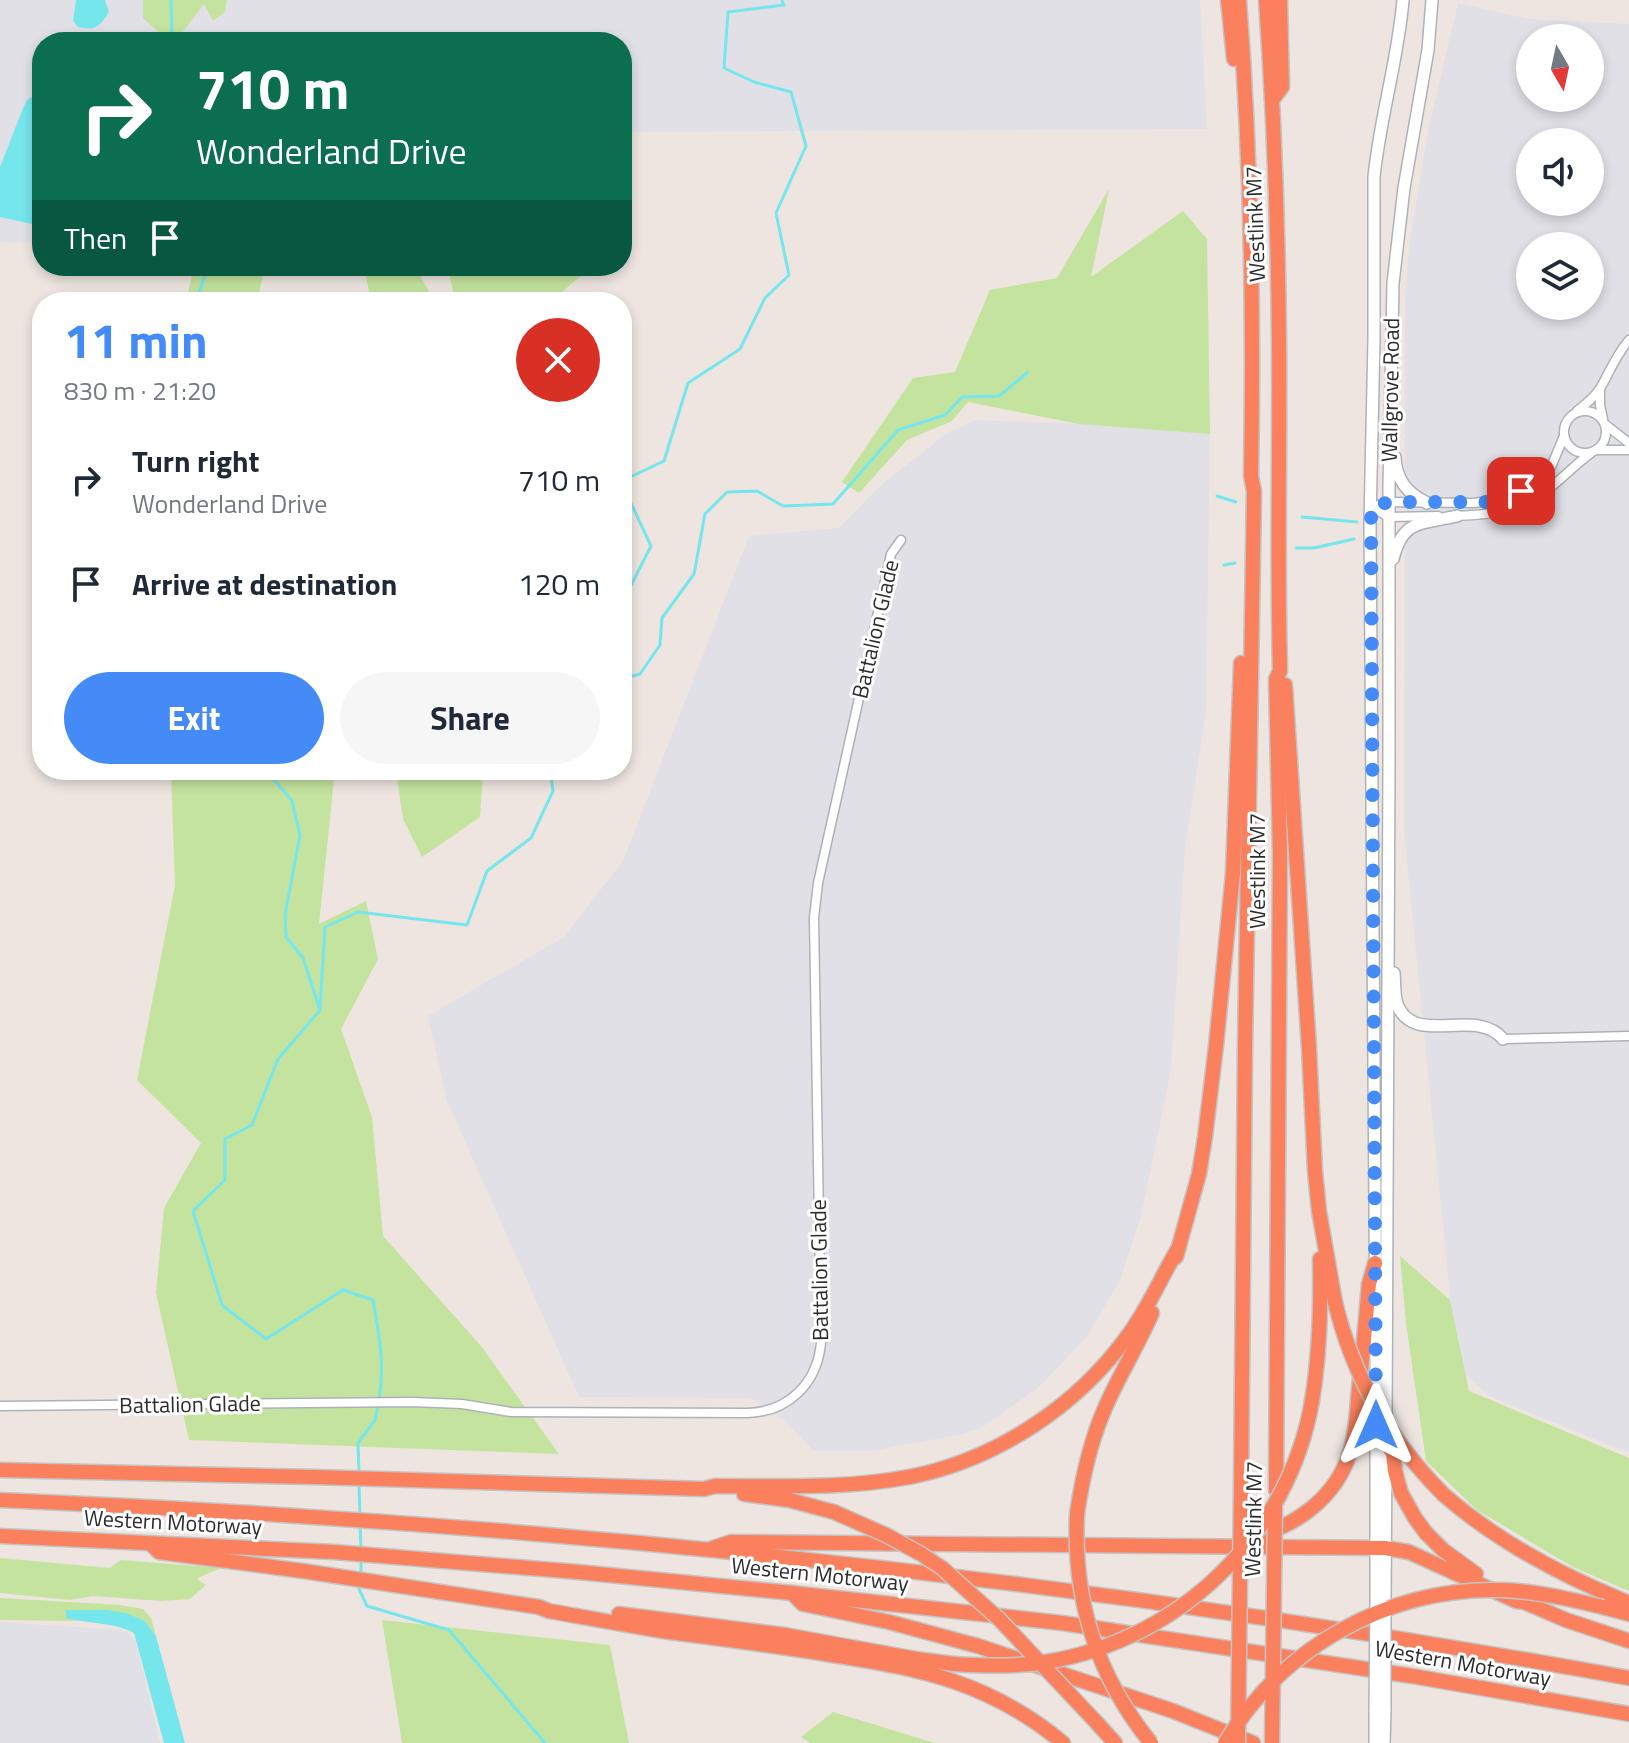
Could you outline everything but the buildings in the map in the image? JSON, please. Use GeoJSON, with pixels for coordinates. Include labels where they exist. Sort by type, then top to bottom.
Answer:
{"type":"FeatureCollection","features":[{"type":"Feature","properties":{"kind":"highway","name":"Westlink M7"},"geometry":{"type":"LineString","coordinates":[[1234,2],[1244,76],[1253,352],[1251,476],[1254,491],[1241,1490],[1250,1742]]}},
{"type":"Feature","properties":{"kind":"highway","name":"Westlink M7"},"geometry":{"type":"LineString","coordinates":[[1272,1743],[1280,854],[1276,679],[1280,671],[1279,313],[1272,100],[1275,43],[1273,2]]}},
{"type":"Feature","properties":{"kind":"highway"},"geometry":{"type":"LineString","coordinates":[[1151,1743],[1116,1689],[1090,1632],[1079,1584],[1077,1514],[1082,1480],[1101,1417],[1174,1265],[1199,1174],[1210,1100],[1233,873],[1246,491],[1251,476]]}},
{"type":"Feature","properties":{"kind":"highway"},"geometry":{"type":"LineString","coordinates":[[539,1607],[730,1627],[954,1664],[1017,1665],[1074,1656],[1132,1636],[1179,1609],[1216,1579],[1244,1549],[1274,1507],[1304,1440],[1321,1325],[1319,1211],[1309,1048],[1285,679],[1280,671]]}},
{"type":"Feature","properties":{"kind":"highway"},"geometry":{"type":"LineString","coordinates":[[1319,1211],[1335,1302],[1354,1364],[1378,1412],[1412,1461],[1444,1495],[1494,1535],[1564,1575],[1629,1603]]}},
{"type":"Feature","properties":{"kind":"highway"},"geometry":{"type":"LineString","coordinates":[[704,1489],[715,1486],[840,1485],[890,1480],[930,1472],[1016,1436],[1055,1410],[1102,1368],[1138,1322],[1178,1249]]}},
{"type":"Feature","properties":{"kind":"highway"},"geometry":{"type":"LineString","coordinates":[[1230,1546],[1296,1520],[1327,1494],[1344,1468],[1354,1434],[1369,1284],[1375,1263]]}},
{"type":"Feature","properties":{"kind":"highway"},"geometry":{"type":"LineString","coordinates":[[1386,1443],[1393,1453],[1401,1493],[1426,1533],[1457,1561],[1524,1602]]}},
{"type":"Feature","properties":{"kind":"highway"},"geometry":{"type":"LineString","coordinates":[[0,1470],[704,1489],[789,1500],[834,1512],[886,1535],[942,1568],[999,1619],[1115,1743]]}},
{"type":"Feature","properties":{"kind":"highway","name":"Western Motorway"},"geometry":{"type":"LineString","coordinates":[[0,1500],[393,1521],[900,1569],[1195,1607],[1629,1678]]}},
{"type":"Feature","properties":{"kind":"highway","name":"Western Motorway"},"geometry":{"type":"LineString","coordinates":[[0,1536],[390,1556],[792,1593],[1078,1625],[1412,1676],[1629,1714]]}},
{"type":"Feature","properties":{"kind":"highway"},"geometry":{"type":"LineString","coordinates":[[149,1542],[159,1552],[539,1607],[638,1627],[868,1661],[946,1678],[995,1697],[1063,1743]]}},
{"type":"Feature","properties":{"kind":"highway"},"geometry":{"type":"LineString","coordinates":[[709,1550],[731,1542],[1380,1548],[1409,1552],[1516,1601],[1629,1641]]}},
{"type":"Feature","properties":{"kind":"highway"},"geometry":{"type":"LineString","coordinates":[[1225,1743],[1256,1699],[1289,1666],[1339,1630],[1387,1608],[1432,1596],[1500,1590],[1544,1594],[1629,1614]]}},
{"type":"Feature","properties":{"kind":"highway"},"geometry":{"type":"LineString","coordinates":[[792,1593],[803,1604],[889,1622],[978,1646],[1173,1711],[1250,1742]]}},
{"type":"Feature","properties":{"kind":"main road","name":"Wallgrove Road"},"geometry":{"type":"LineString","coordinates":[[1384,1743],[1380,1710],[1372,872],[1374,177],[1403,0]]}},
{"type":"Feature","properties":{"kind":"main road","name":"Wallgrove Road"},"geometry":{"type":"LineString","coordinates":[[1380,1548],[1386,1443],[1389,502],[1393,283],[1397,234],[1428,50],[1432,0]]}},
{"type":"Feature","properties":{"kind":"main road"},"geometry":{"type":"LineString","coordinates":[[1390,393],[1398,477],[1411,493],[1427,503]]}},
{"type":"Feature","properties":{"kind":"main road"},"geometry":{"type":"LineString","coordinates":[[1389,579],[1396,546],[1407,529],[1422,522],[1457,516]]}},
{"type":"Feature","properties":{"kind":"main road"},"geometry":{"type":"LineString","coordinates":[[1372,872],[1388,873]]}},
{"type":"Feature","properties":{"kind":"main road"},"geometry":{"type":"LineString","coordinates":[[1388,908],[1397,1004],[1404,1015],[1423,1026],[1485,1026],[1503,1039]]}},
{"type":"Feature","properties":{"kind":"main road","name":"Wallgrove Road"},"geometry":{"type":"LineString","coordinates":[[1375,1743],[1380,1710]]}},
{"type":"Feature","properties":{"kind":"street"},"geometry":{"type":"LineString","coordinates":[[1371,507],[1389,502],[1488,502],[1503,499],[1538,482],[1551,467],[1564,436],[1566,422],[1600,388],[1629,340]]}},
{"type":"Feature","properties":{"kind":"street"},"geometry":{"type":"LineString","coordinates":[[1371,507],[1389,517],[1457,516],[1510,510],[1531,502],[1606,439],[1600,388]]}},
{"type":"Feature","properties":{"kind":"street"},"geometry":{"type":"LineString","coordinates":[[1570,417],[1588,411],[1600,416],[1629,443]]}},
{"type":"Feature","properties":{"kind":"street"},"geometry":{"type":"LineString","coordinates":[[1564,436],[1571,448],[1584,453],[1629,450]]}},
{"type":"Feature","properties":{"kind":"street","name":"Battalion Glade"},"geometry":{"type":"LineString","coordinates":[[0,1406],[412,1402],[462,1404],[511,1412],[755,1413],[787,1402],[801,1391],[818,1361],[821,1343],[814,918],[818,883],[883,587],[891,554],[901,540]]}},
{"type":"Feature","properties":{"kind":"street"},"geometry":{"type":"LineString","coordinates":[[1503,1039],[1629,1036]]}},
{"type":"Feature","properties":{"kind":"shaded area"},"geometry":{"type":"Polygon","coordinates":[[[0,0],[1200,0],[1207,129],[632,132],[632,32],[32,32],[32,243],[0,242],[0,0]]]}},
{"type":"Feature","properties":{"kind":"shaded area"},"geometry":{"type":"Polygon","coordinates":[[[1458,3],[1528,19],[1629,24],[1629,1452],[1489,1396],[1457,1366],[1404,831],[1405,297],[1410,240],[1428,131],[1458,3]]]}},
{"type":"Feature","properties":{"kind":"shaded area"},"geometry":{"type":"Polygon","coordinates":[[[975,420],[1210,434],[1206,713],[1185,847],[1171,1070],[1141,1216],[1120,1280],[1086,1338],[1039,1387],[984,1426],[963,1434],[871,1451],[814,1451],[784,1420],[751,1398],[579,1397],[447,1101],[428,1016],[564,937],[623,861],[749,536],[839,528],[880,486],[947,433],[975,420]]]}},
{"type":"Feature","properties":{"kind":"shaded area"},"geometry":{"type":"Polygon","coordinates":[[[0,1622],[129,1633],[136,1642],[160,1743],[0,1743],[0,1622]]]}},
{"type":"Feature","properties":{"kind":"green space"},"geometry":{"type":"Polygon","coordinates":[[[143,0],[227,0],[225,12],[213,21],[204,4],[183,32],[158,32],[143,18],[143,0]]]}},
{"type":"Feature","properties":{"kind":"green space"},"geometry":{"type":"Polygon","coordinates":[[[1109,189],[1091,277],[1183,211],[1207,239],[1210,434],[1079,424],[968,402],[952,421],[907,440],[859,493],[842,482],[913,378],[955,372],[990,290],[1057,278],[1109,189]]]}},
{"type":"Feature","properties":{"kind":"green space"},"geometry":{"type":"Polygon","coordinates":[[[192,276],[263,276],[259,292],[188,292],[192,276]]]}},
{"type":"Feature","properties":{"kind":"green space"},"geometry":{"type":"Polygon","coordinates":[[[366,276],[422,276],[430,292],[369,292],[366,276]]]}},
{"type":"Feature","properties":{"kind":"green space"},"geometry":{"type":"Polygon","coordinates":[[[450,276],[581,276],[562,292],[453,292],[450,276]]]}},
{"type":"Feature","properties":{"kind":"green space"},"geometry":{"type":"Polygon","coordinates":[[[171,780],[334,780],[319,924],[366,901],[378,959],[341,1029],[372,1117],[383,1236],[481,1346],[559,1454],[189,1440],[156,1293],[164,1208],[201,1143],[137,1080],[175,885],[171,780]]]}},
{"type":"Feature","properties":{"kind":"green space"},"geometry":{"type":"Polygon","coordinates":[[[397,780],[482,780],[480,817],[422,857],[403,819],[397,780]]]}},
{"type":"Feature","properties":{"kind":"green space"},"geometry":{"type":"Polygon","coordinates":[[[1400,1256],[1450,1300],[1469,1391],[1629,1458],[1629,1591],[1573,1567],[1477,1510],[1426,1461],[1406,1323],[1400,1256]]]}},
{"type":"Feature","properties":{"kind":"green space"},"geometry":{"type":"Polygon","coordinates":[[[0,1558],[110,1568],[121,1560],[221,1568],[197,1579],[206,1585],[190,1599],[161,1601],[93,1596],[70,1600],[0,1593],[0,1558]]]}},
{"type":"Feature","properties":{"kind":"green space"},"geometry":{"type":"Polygon","coordinates":[[[0,1598],[143,1609],[151,1618],[156,1636],[145,1621],[66,1618],[79,1621],[0,1620],[0,1598]]]}},
{"type":"Feature","properties":{"kind":"green space"},"geometry":{"type":"Polygon","coordinates":[[[382,1620],[610,1645],[629,1743],[402,1743],[382,1620]]]}},
{"type":"Feature","properties":{"kind":"green space"},"geometry":{"type":"Polygon","coordinates":[[[833,1712],[935,1743],[810,1743],[801,1737],[833,1712]]]}},
{"type":"Feature","properties":{"kind":"water"},"geometry":{"type":"Polygon","coordinates":[[[76,0],[105,0],[109,12],[96,27],[78,27],[73,21],[76,0]]]}},
{"type":"Feature","properties":{"kind":"water"},"geometry":{"type":"Polygon","coordinates":[[[32,97],[32,224],[0,217],[0,167],[27,100],[32,97]]]}},
{"type":"Feature","properties":{"kind":"water"},"geometry":{"type":"Polygon","coordinates":[[[66,1610],[106,1610],[126,1613],[145,1621],[156,1636],[185,1743],[164,1743],[134,1633],[118,1627],[66,1618],[66,1610]]]}},
{"type":"Feature","properties":{"kind":"waterway"},"geometry":{"type":"LineString","coordinates":[[171,0],[172,32]]}},
{"type":"Feature","properties":{"kind":"waterway"},"geometry":{"type":"LineString","coordinates":[[632,476],[664,461],[688,383],[740,349],[765,298],[789,275],[776,213],[806,146],[791,92],[754,82],[724,68],[728,12],[784,5],[782,0]]}},
{"type":"Feature","properties":{"kind":"waterway"},"geometry":{"type":"LineString","coordinates":[[199,292],[205,276]]}},
{"type":"Feature","properties":{"kind":"waterway"},"geometry":{"type":"LineString","coordinates":[[632,676],[640,674],[660,645],[662,618],[694,574],[705,514],[727,492],[757,491],[783,506],[833,504],[898,430],[945,415],[962,397],[999,396],[1028,372]]}},
{"type":"Feature","properties":{"kind":"waterway"},"geometry":{"type":"LineString","coordinates":[[1217,496],[1236,502]]}},
{"type":"Feature","properties":{"kind":"waterway"},"geometry":{"type":"LineString","coordinates":[[632,505],[651,546],[632,583]]}},
{"type":"Feature","properties":{"kind":"waterway"},"geometry":{"type":"LineString","coordinates":[[1302,517],[1357,522]]}},
{"type":"Feature","properties":{"kind":"waterway"},"geometry":{"type":"LineString","coordinates":[[1296,548],[1314,548],[1354,539]]}},
{"type":"Feature","properties":{"kind":"waterway"},"geometry":{"type":"LineString","coordinates":[[1224,565],[1235,563]]}},
{"type":"Feature","properties":{"kind":"waterway"},"geometry":{"type":"LineString","coordinates":[[274,780],[292,801],[300,835],[285,915],[286,937],[303,958],[320,1010],[278,1059],[252,1125],[225,1139],[225,1180],[193,1211],[222,1305],[266,1339],[343,1290],[373,1300],[381,1362],[379,1399]]}},
{"type":"Feature","properties":{"kind":"waterway"},"geometry":{"type":"LineString","coordinates":[[320,1008],[325,927],[358,912],[467,925],[487,871],[531,838],[553,791],[551,780]]}},
{"type":"Feature","properties":{"kind":"waterway"},"geometry":{"type":"LineString","coordinates":[[359,1473],[358,1443],[375,1420],[378,1406]]}},
{"type":"Feature","properties":{"kind":"waterway"},"geometry":{"type":"LineString","coordinates":[[359,1484],[360,1517]]}},
{"type":"Feature","properties":{"kind":"waterway"},"geometry":{"type":"LineString","coordinates":[[360,1524],[361,1549]]}},
{"type":"Feature","properties":{"kind":"waterway"},"geometry":{"type":"LineString","coordinates":[[361,1560],[361,1576]]}},
{"type":"Feature","properties":{"kind":"waterway"},"geometry":{"type":"LineString","coordinates":[[360,1584],[359,1589],[367,1606],[449,1630],[545,1743]]}},
{"type":"Feature","properties":{"kind":"route"},"geometry":{"type":"LineString","coordinates":[[1376,1425],[1371,507],[1389,502],[1488,502],[1521,491]]}}]}
